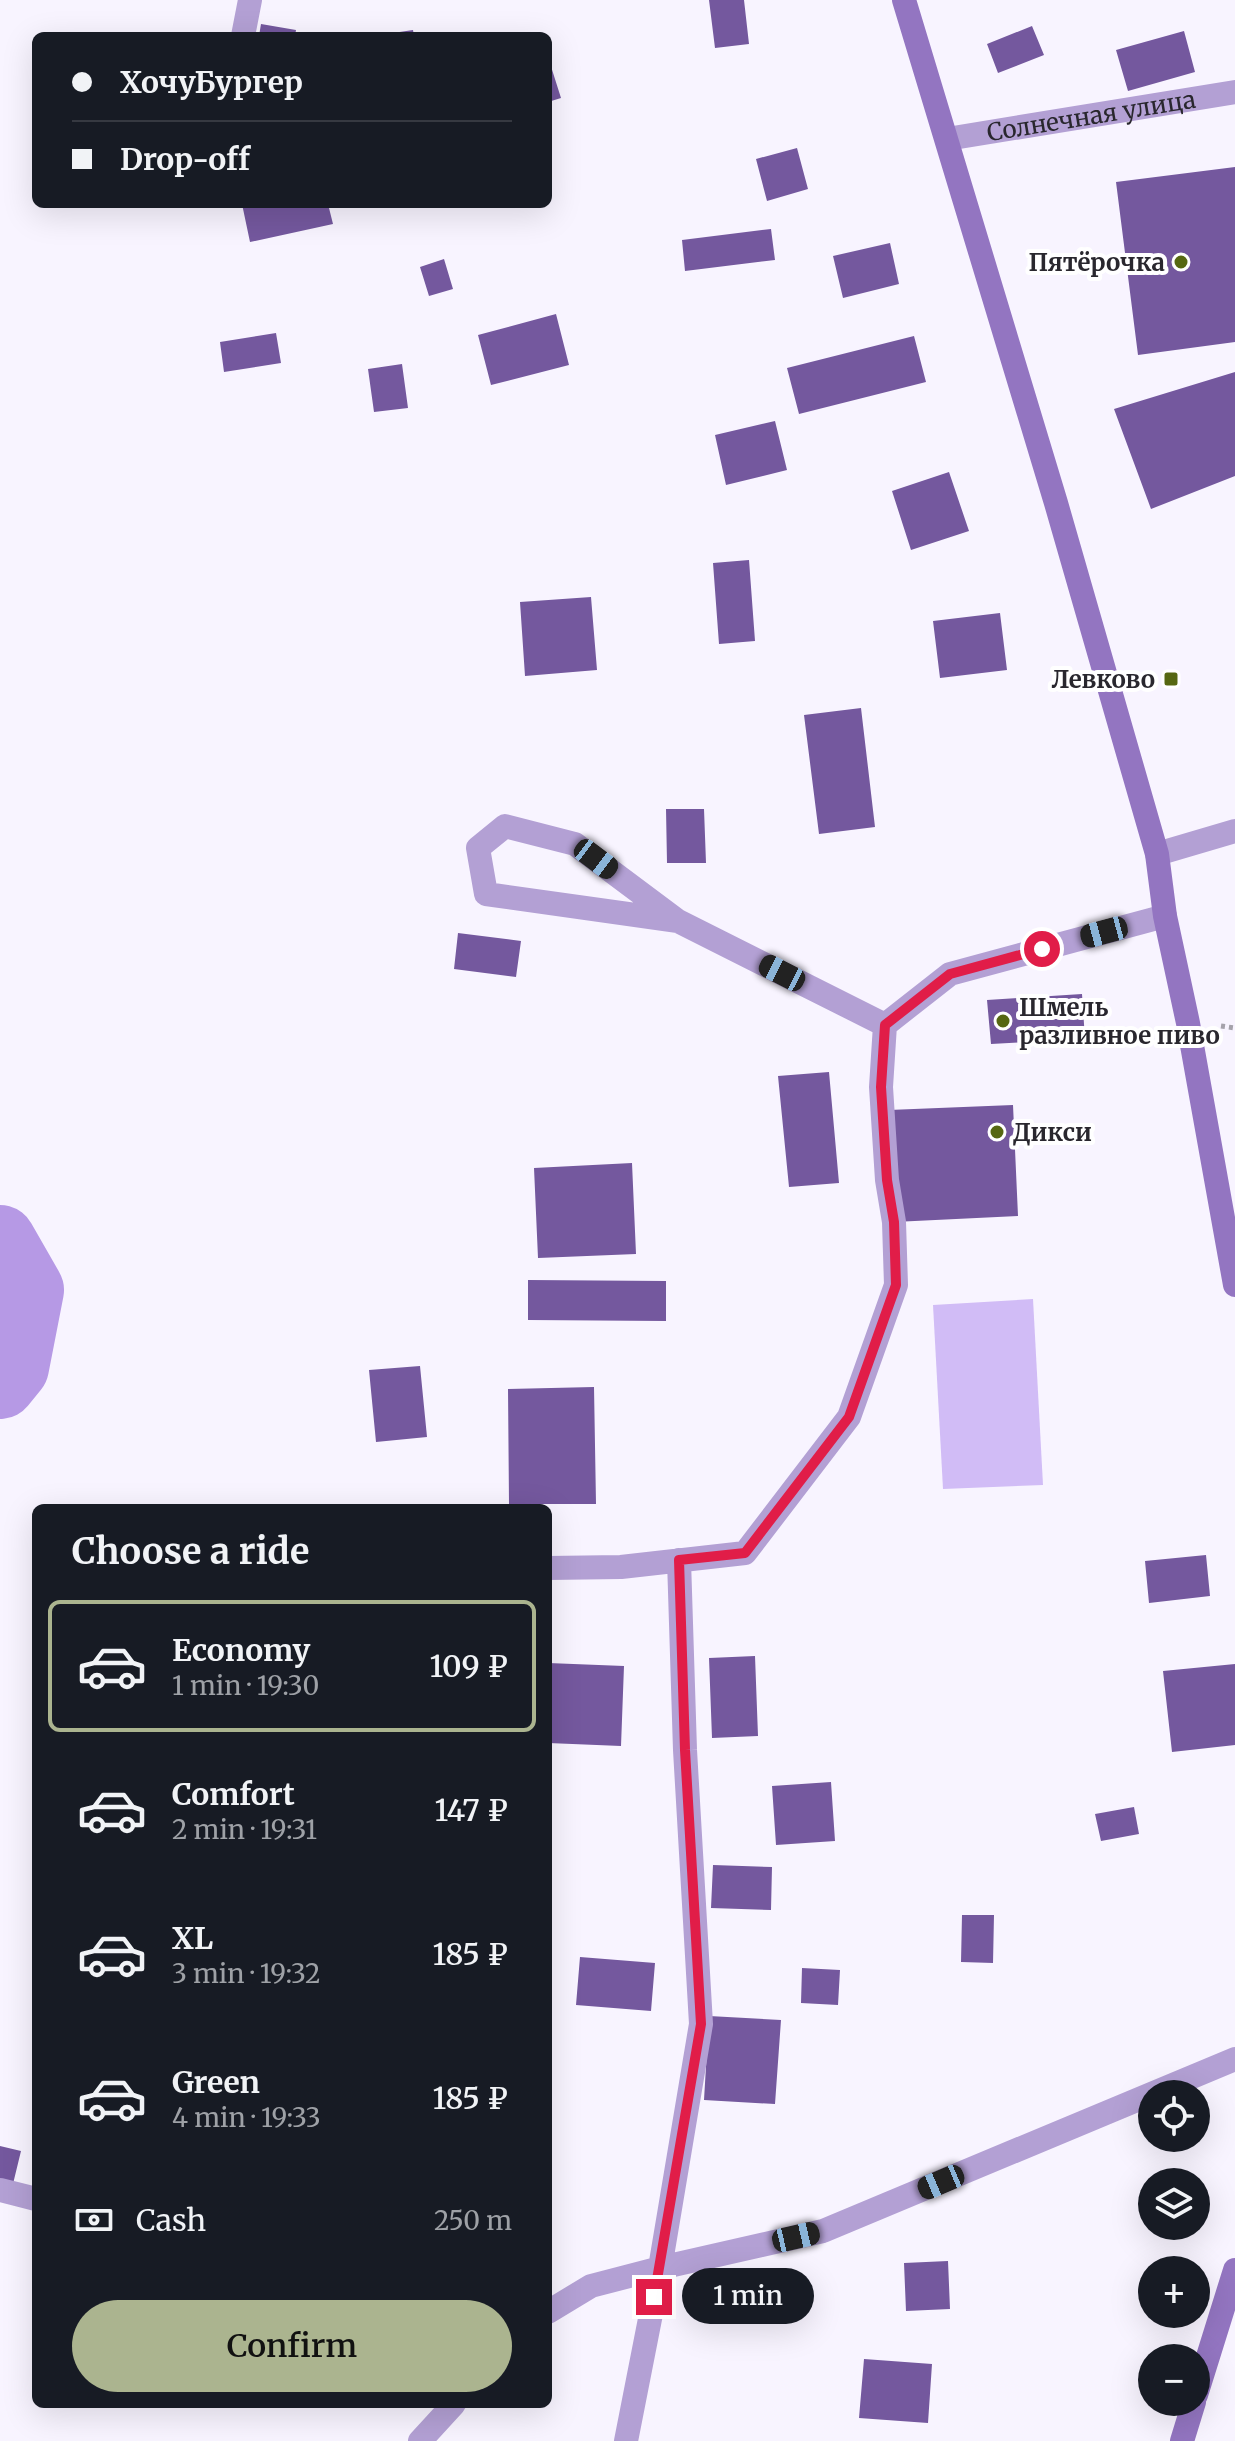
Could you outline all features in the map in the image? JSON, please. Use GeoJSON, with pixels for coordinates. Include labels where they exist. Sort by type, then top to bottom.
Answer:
{"type":"FeatureCollection","features":[{"type":"Feature","properties":{"kind":"street"},"geometry":{"type":"LineString","coordinates":[[244,32],[250,0]]}},
{"type":"Feature","properties":{"kind":"street"},"geometry":{"type":"LineString","coordinates":[[904,0],[1157,854],[1165,916],[1188,1023],[1235,1285]]}},
{"type":"Feature","properties":{"kind":"street","name":"Солнечная улица"},"geometry":{"type":"LineString","coordinates":[[947,139],[1235,92]]}},
{"type":"Feature","properties":{"kind":"street"},"geometry":{"type":"LineString","coordinates":[[678,921],[486,894],[478,848],[505,826],[575,844],[678,921],[885,1025]]}},
{"type":"Feature","properties":{"kind":"street"},"geometry":{"type":"LineString","coordinates":[[1157,854],[1235,831]]}},
{"type":"Feature","properties":{"kind":"street"},"geometry":{"type":"LineString","coordinates":[[552,1568],[621,1567],[745,1553],[849,1417],[896,1285],[894,1222],[887,1180],[881,1087],[885,1025],[950,974],[1165,916]]}},
{"type":"Feature","properties":{"kind":"street"},"geometry":{"type":"LineString","coordinates":[[626,2441],[660,2268],[701,2024],[685,1750],[679,1560]]}},
{"type":"Feature","properties":{"kind":"street"},"geometry":{"type":"LineString","coordinates":[[552,2310],[591,2286],[823,2231],[1235,2059]]}},
{"type":"Feature","properties":{"kind":"street"},"geometry":{"type":"LineString","coordinates":[[0,2190],[32,2198]]}},
{"type":"Feature","properties":{"kind":"street"},"geometry":{"type":"LineString","coordinates":[[1210,2350],[1235,2270]]}},
{"type":"Feature","properties":{"kind":"street"},"geometry":{"type":"LineString","coordinates":[[420,2441],[450,2408]]}},
{"type":"Feature","properties":{"kind":"street"},"geometry":{"type":"LineString","coordinates":[[1182,2441],[1190,2416]]}},
{"type":"Feature","properties":{"kind":"shaded area"},"geometry":{"type":"Polygon","coordinates":[[[1033,1299],[1043,1485],[943,1489],[933,1305],[1033,1299]]]}},
{"type":"Feature","properties":{"kind":"building"},"geometry":{"type":"Polygon","coordinates":[[[709,0],[744,0],[749,44],[715,48],[709,0]]]}},
{"type":"Feature","properties":{"kind":"building"},"geometry":{"type":"Polygon","coordinates":[[[261,24],[296,30],[296,32],[260,32],[261,24]]]}},
{"type":"Feature","properties":{"kind":"building"},"geometry":{"type":"Polygon","coordinates":[[[1032,26],[1044,55],[998,73],[987,44],[1032,26]]]}},
{"type":"Feature","properties":{"kind":"building"},"geometry":{"type":"Polygon","coordinates":[[[1184,31],[1195,72],[1128,91],[1116,50],[1184,31]]]}},
{"type":"Feature","properties":{"kind":"building"},"geometry":{"type":"Polygon","coordinates":[[[552,70],[561,98],[552,101],[552,70]]]}},
{"type":"Feature","properties":{"kind":"building"},"geometry":{"type":"Polygon","coordinates":[[[797,148],[808,189],[767,201],[756,159],[797,148]]]}},
{"type":"Feature","properties":{"kind":"building","name":"Пятёрочка"},"geometry":{"type":"Polygon","coordinates":[[[1235,167],[1235,342],[1138,355],[1116,182],[1235,167]]]}},
{"type":"Feature","properties":{"kind":"building"},"geometry":{"type":"Polygon","coordinates":[[[243,208],[329,208],[333,224],[250,242],[243,208]]]}},
{"type":"Feature","properties":{"kind":"building"},"geometry":{"type":"Polygon","coordinates":[[[771,229],[775,260],[685,271],[682,240],[771,229]]]}},
{"type":"Feature","properties":{"kind":"building"},"geometry":{"type":"Polygon","coordinates":[[[890,243],[899,284],[843,298],[833,256],[890,243]]]}},
{"type":"Feature","properties":{"kind":"building"},"geometry":{"type":"Polygon","coordinates":[[[444,259],[453,289],[429,296],[420,267],[444,259]]]}},
{"type":"Feature","properties":{"kind":"building"},"geometry":{"type":"Polygon","coordinates":[[[556,314],[569,365],[491,385],[478,335],[556,314]]]}},
{"type":"Feature","properties":{"kind":"building"},"geometry":{"type":"Polygon","coordinates":[[[276,333],[281,363],[224,372],[220,342],[276,333]]]}},
{"type":"Feature","properties":{"kind":"building"},"geometry":{"type":"Polygon","coordinates":[[[914,336],[926,382],[799,414],[787,368],[914,336]]]}},
{"type":"Feature","properties":{"kind":"building"},"geometry":{"type":"Polygon","coordinates":[[[402,364],[408,408],[374,412],[368,369],[402,364]]]}},
{"type":"Feature","properties":{"kind":"building"},"geometry":{"type":"Polygon","coordinates":[[[1235,372],[1235,476],[1151,509],[1114,409],[1235,372]]]}},
{"type":"Feature","properties":{"kind":"building"},"geometry":{"type":"Polygon","coordinates":[[[775,421],[787,470],[726,485],[715,435],[775,421]]]}},
{"type":"Feature","properties":{"kind":"building"},"geometry":{"type":"Polygon","coordinates":[[[949,472],[969,531],[911,550],[892,491],[949,472]]]}},
{"type":"Feature","properties":{"kind":"building"},"geometry":{"type":"Polygon","coordinates":[[[749,560],[755,641],[719,644],[713,563],[749,560]]]}},
{"type":"Feature","properties":{"kind":"building"},"geometry":{"type":"Polygon","coordinates":[[[591,597],[597,670],[525,676],[520,602],[591,597]]]}},
{"type":"Feature","properties":{"kind":"building"},"geometry":{"type":"Polygon","coordinates":[[[1000,613],[1007,670],[940,678],[933,621],[1000,613]]]}},
{"type":"Feature","properties":{"kind":"building"},"geometry":{"type":"Polygon","coordinates":[[[861,708],[875,827],[819,834],[804,715],[861,708]]]}},
{"type":"Feature","properties":{"kind":"building"},"geometry":{"type":"Polygon","coordinates":[[[666,809],[704,809],[706,863],[667,863],[666,809]]]}},
{"type":"Feature","properties":{"kind":"building"},"geometry":{"type":"Polygon","coordinates":[[[458,933],[521,941],[516,977],[454,969],[458,933]]]}},
{"type":"Feature","properties":{"kind":"building"},"geometry":{"type":"Polygon","coordinates":[[[1082,994],[1085,1039],[991,1044],[987,1000],[1082,994]]]}},
{"type":"Feature","properties":{"kind":"building"},"geometry":{"type":"Polygon","coordinates":[[[829,1072],[839,1183],[789,1187],[778,1076],[829,1072]]]}},
{"type":"Feature","properties":{"kind":"building"},"geometry":{"type":"Polygon","coordinates":[[[1013,1105],[1018,1216],[894,1222],[889,1110],[1013,1105]]]}},
{"type":"Feature","properties":{"kind":"building"},"geometry":{"type":"Polygon","coordinates":[[[632,1163],[636,1254],[538,1258],[534,1168],[632,1163]]]}},
{"type":"Feature","properties":{"kind":"building"},"geometry":{"type":"Polygon","coordinates":[[[528,1280],[666,1281],[666,1321],[528,1320],[528,1280]]]}},
{"type":"Feature","properties":{"kind":"building"},"geometry":{"type":"Polygon","coordinates":[[[420,1366],[427,1437],[376,1442],[369,1370],[420,1366]]]}},
{"type":"Feature","properties":{"kind":"building"},"geometry":{"type":"Polygon","coordinates":[[[594,1387],[596,1504],[509,1504],[508,1389],[594,1387]]]}},
{"type":"Feature","properties":{"kind":"building"},"geometry":{"type":"Polygon","coordinates":[[[1206,1555],[1210,1596],[1149,1603],[1145,1561],[1206,1555]]]}},
{"type":"Feature","properties":{"kind":"building"},"geometry":{"type":"Polygon","coordinates":[[[755,1656],[758,1736],[712,1738],[709,1658],[755,1656]]]}},
{"type":"Feature","properties":{"kind":"building"},"geometry":{"type":"Polygon","coordinates":[[[552,1663],[624,1666],[621,1746],[552,1743],[552,1663]]]}},
{"type":"Feature","properties":{"kind":"building"},"geometry":{"type":"Polygon","coordinates":[[[1235,1664],[1235,1745],[1172,1752],[1163,1671],[1235,1664]]]}},
{"type":"Feature","properties":{"kind":"building"},"geometry":{"type":"Polygon","coordinates":[[[831,1782],[835,1841],[776,1845],[772,1786],[831,1782]]]}},
{"type":"Feature","properties":{"kind":"building"},"geometry":{"type":"Polygon","coordinates":[[[1134,1807],[1139,1834],[1101,1841],[1095,1814],[1134,1807]]]}},
{"type":"Feature","properties":{"kind":"building"},"geometry":{"type":"Polygon","coordinates":[[[713,1865],[772,1867],[771,1910],[711,1908],[713,1865]]]}},
{"type":"Feature","properties":{"kind":"building"},"geometry":{"type":"Polygon","coordinates":[[[962,1915],[994,1915],[993,1963],[961,1962],[962,1915]]]}},
{"type":"Feature","properties":{"kind":"building"},"geometry":{"type":"Polygon","coordinates":[[[580,1957],[655,1963],[651,2011],[576,2005],[580,1957]]]}},
{"type":"Feature","properties":{"kind":"building"},"geometry":{"type":"Polygon","coordinates":[[[802,1968],[840,1970],[838,2005],[801,2003],[802,1968]]]}},
{"type":"Feature","properties":{"kind":"building"},"geometry":{"type":"Polygon","coordinates":[[[709,2016],[781,2020],[775,2104],[704,2100],[709,2016]]]}},
{"type":"Feature","properties":{"kind":"building"},"geometry":{"type":"Polygon","coordinates":[[[0,2146],[21,2151],[12,2188],[0,2185],[0,2146]]]}},
{"type":"Feature","properties":{"kind":"building"},"geometry":{"type":"Polygon","coordinates":[[[948,2261],[950,2309],[906,2311],[904,2263],[948,2261]]]}},
{"type":"Feature","properties":{"kind":"building"},"geometry":{"type":"Polygon","coordinates":[[[864,2359],[932,2364],[928,2423],[859,2418],[864,2359]]]}},
{"type":"Feature","properties":{"kind":"waterway"},"geometry":{"type":"LineString","coordinates":[[0,1241],[28,1290],[13,1367],[0,1383]]}},
{"type":"Feature","properties":{"kind":"place","name":"Пятёрочка"},"geometry":{"type":"Point","coordinates":[1181,262]}},
{"type":"Feature","properties":{"kind":"place","name":"Левково"},"geometry":{"type":"Point","coordinates":[1171,679]}},
{"type":"Feature","properties":{"kind":"place","name":"Шмель разливное пиво"},"geometry":{"type":"Point","coordinates":[1003,1021]}},
{"type":"Feature","properties":{"kind":"place","name":"Дикси"},"geometry":{"type":"Point","coordinates":[997,1132]}},
{"type":"Feature","properties":{"kind":"route"},"geometry":{"type":"LineString","coordinates":[[654,2297],[701,2024],[685,1750],[679,1560],[745,1553],[849,1417],[896,1285],[894,1222],[887,1180],[881,1087],[885,1025],[950,974],[1042,949]]}}]}
